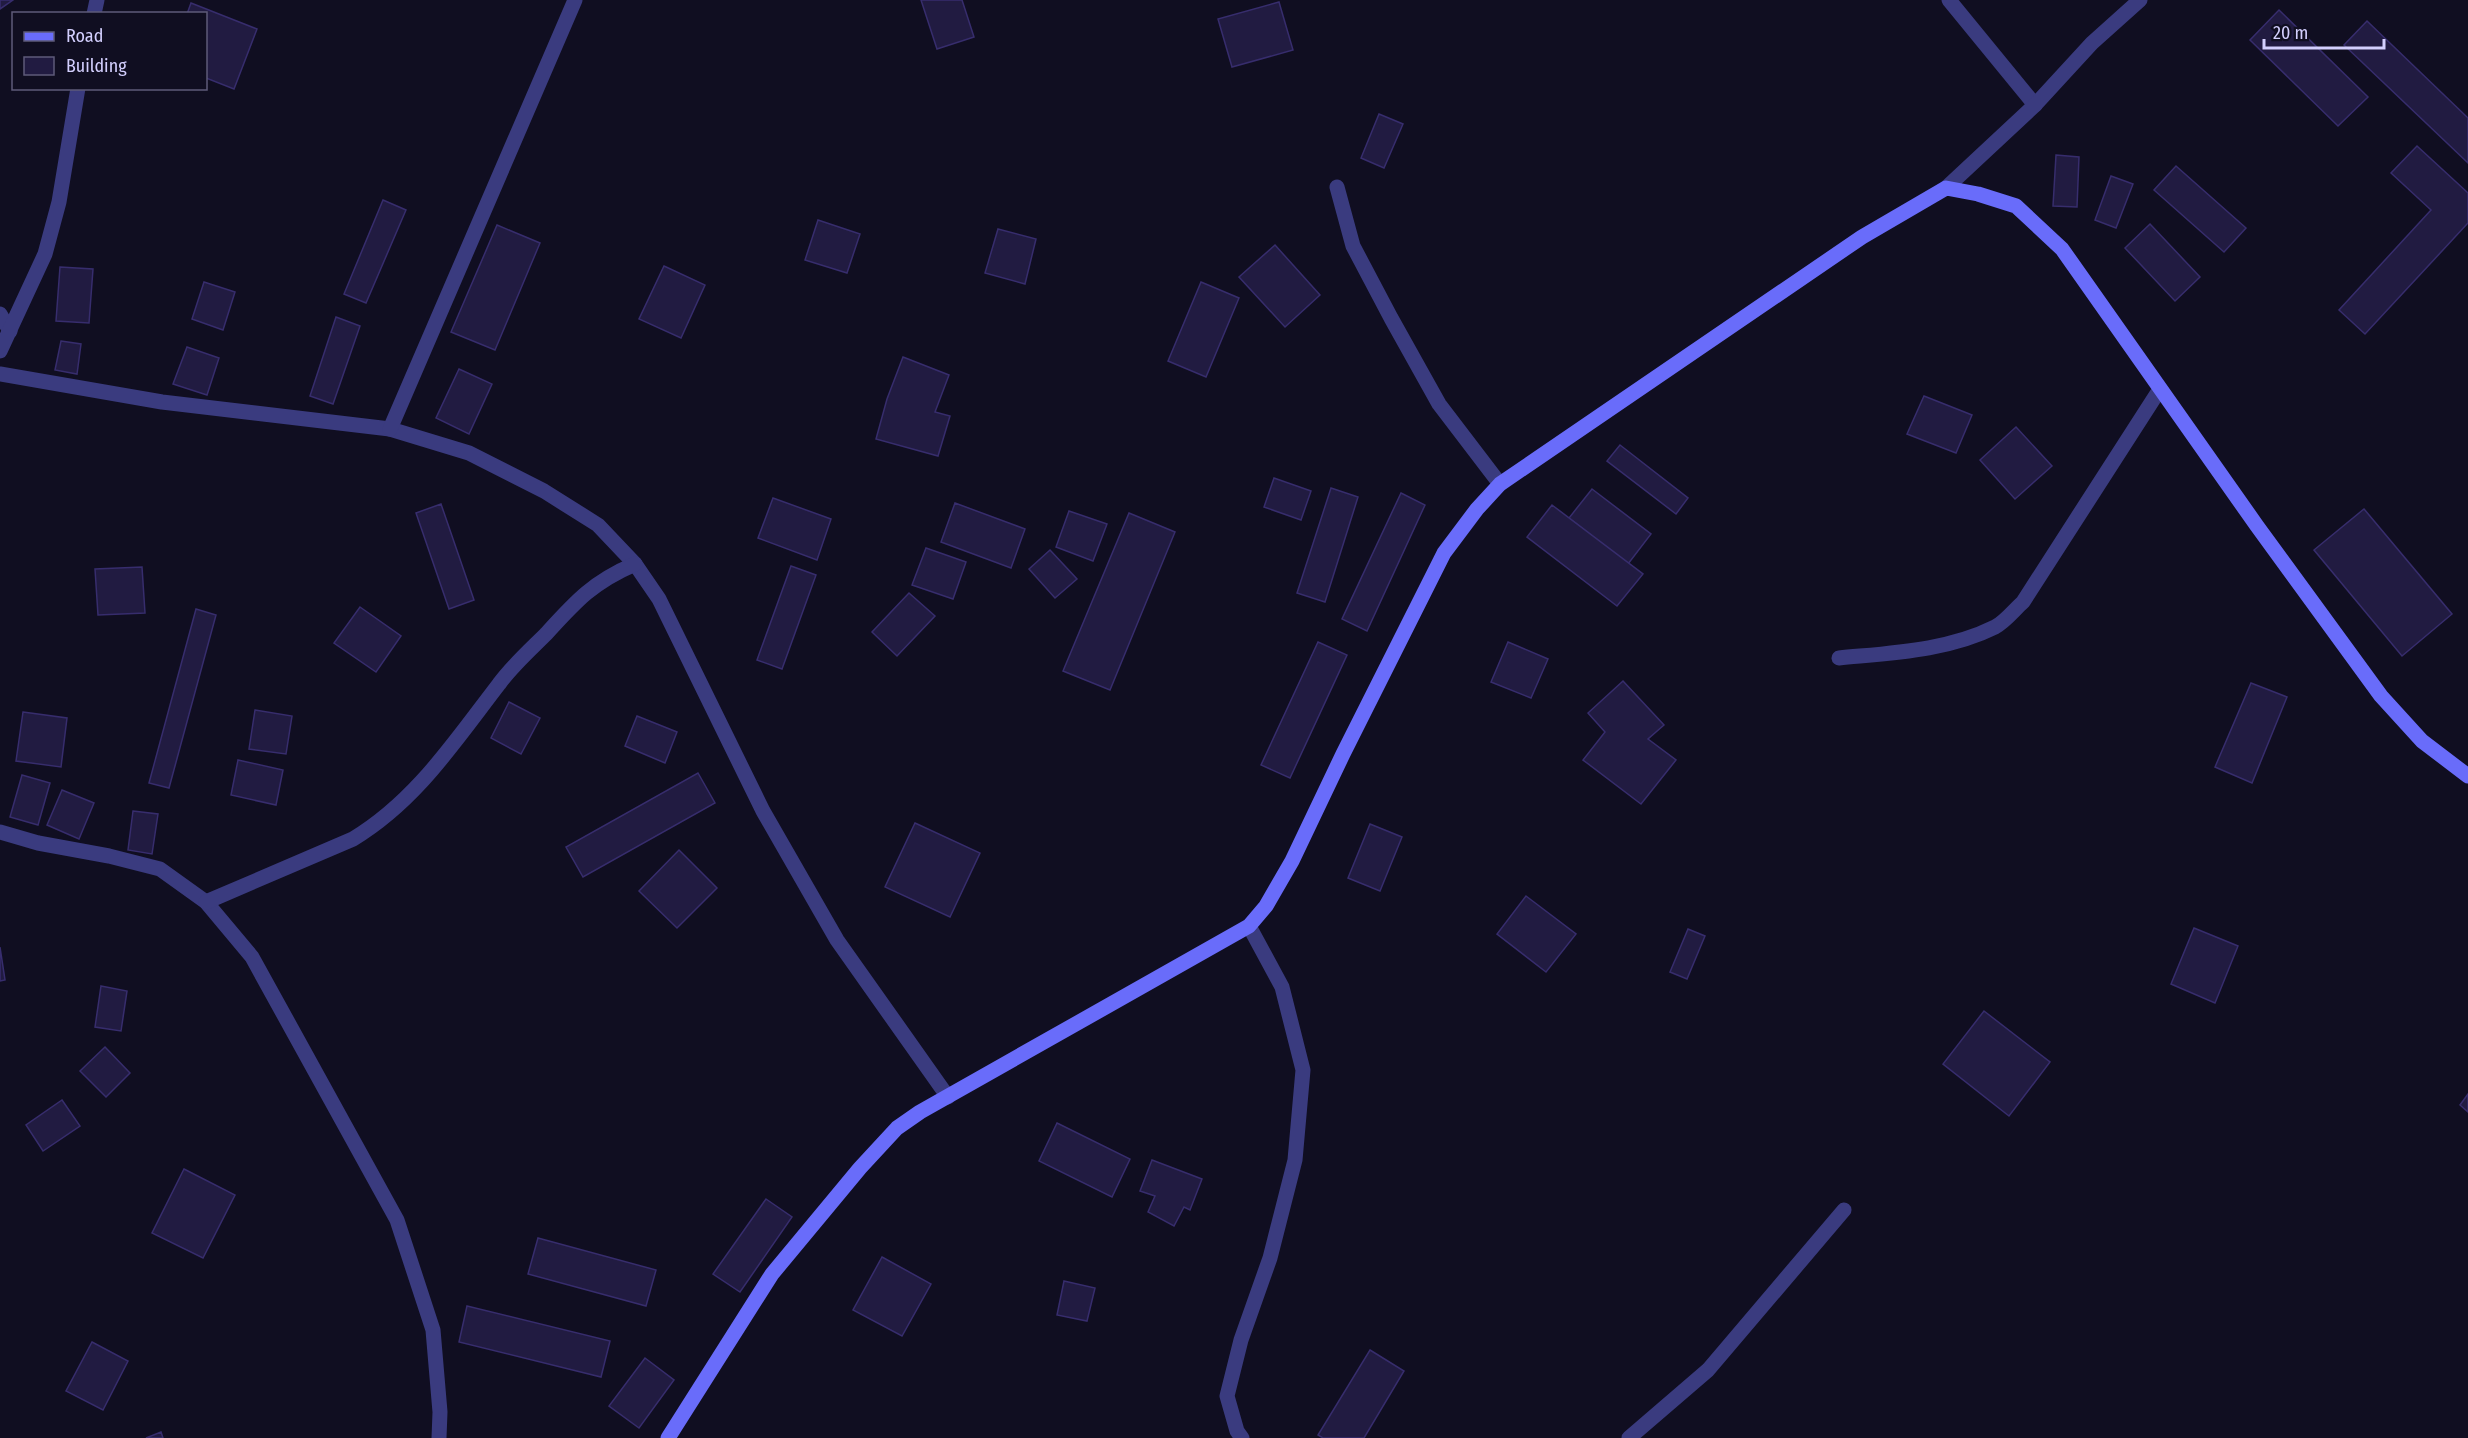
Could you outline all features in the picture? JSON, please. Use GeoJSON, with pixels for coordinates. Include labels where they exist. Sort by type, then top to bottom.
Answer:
{"type":"FeatureCollection","features":[{"type":"Feature","properties":{"kind":"street"},"geometry":{"type":"LineString","coordinates":[[390,429],[575,0]]}},
{"type":"Feature","properties":{"kind":"street"},"geometry":{"type":"LineString","coordinates":[[1949,0],[2035,105]]}},
{"type":"Feature","properties":{"kind":"street"},"geometry":{"type":"LineString","coordinates":[[668,1438],[780,1265],[860,1168],[897,1128],[1249,926],[1266,906],[1292,861],[1444,553],[1477,509],[1500,484],[1862,237],[1946,188],[2035,105],[2092,43],[2140,0]]}},
{"type":"Feature","properties":{"kind":"street"},"geometry":{"type":"LineString","coordinates":[[0,351],[45,254],[58,202],[78,90]]}},
{"type":"Feature","properties":{"kind":"street"},"geometry":{"type":"LineString","coordinates":[[1337,187],[1353,246],[1391,318],[1439,404],[1500,484]]}},
{"type":"Feature","properties":{"kind":"street"},"geometry":{"type":"LineString","coordinates":[[1946,188],[1978,194],[2016,206],[2062,249],[2381,696],[2421,741],[2468,776]]}},
{"type":"Feature","properties":{"kind":"street"},"geometry":{"type":"LineString","coordinates":[[0,314],[9,331]]}},
{"type":"Feature","properties":{"kind":"street"},"geometry":{"type":"LineString","coordinates":[[0,374],[162,402],[390,429],[469,453],[544,491],[598,525],[635,564],[659,599],[764,811],[837,940],[948,1097]]}},
{"type":"Feature","properties":{"kind":"street"},"geometry":{"type":"LineString","coordinates":[[1839,658],[1893,653],[1958,641],[1997,626],[2023,602],[2160,389]]}},
{"type":"Feature","properties":{"kind":"street"},"geometry":{"type":"LineString","coordinates":[[206,902],[352,839],[375,826],[413,793],[459,739],[500,682],[578,599],[607,576],[635,564]]}},
{"type":"Feature","properties":{"kind":"street"},"geometry":{"type":"LineString","coordinates":[[0,832],[38,843],[109,856],[160,869],[206,902],[252,957],[398,1220],[433,1330],[440,1412],[439,1438]]}},
{"type":"Feature","properties":{"kind":"street"},"geometry":{"type":"LineString","coordinates":[[1242,1438],[1237,1431],[1227,1396],[1241,1340],[1270,1258],[1295,1160],[1303,1070],[1282,987],[1249,926]]}},
{"type":"Feature","properties":{"kind":"street"},"geometry":{"type":"LineString","coordinates":[[1629,1438],[1708,1371],[1844,1210]]}},
{"type":"Feature","properties":{"kind":"building"},"geometry":{"type":"Polygon","coordinates":[[[0,0],[13,0],[0,9],[0,0]]]}},
{"type":"Feature","properties":{"kind":"building"},"geometry":{"type":"Polygon","coordinates":[[[921,0],[962,0],[974,37],[937,49],[921,0]]]}},
{"type":"Feature","properties":{"kind":"building"},"geometry":{"type":"Polygon","coordinates":[[[1279,2],[1293,50],[1232,67],[1218,19],[1279,2]]]}},
{"type":"Feature","properties":{"kind":"building"},"geometry":{"type":"Polygon","coordinates":[[[191,3],[257,29],[234,89],[207,78],[207,12],[188,12],[191,3]]]}},
{"type":"Feature","properties":{"kind":"building"},"geometry":{"type":"Polygon","coordinates":[[[2279,10],[2368,97],[2338,126],[2250,40],[2279,10]]]}},
{"type":"Feature","properties":{"kind":"building"},"geometry":{"type":"Polygon","coordinates":[[[2367,21],[2468,118],[2468,163],[2344,45],[2367,21]]]}},
{"type":"Feature","properties":{"kind":"building"},"geometry":{"type":"Polygon","coordinates":[[[1379,114],[1403,124],[1384,168],[1361,158],[1379,114]]]}},
{"type":"Feature","properties":{"kind":"building"},"geometry":{"type":"Polygon","coordinates":[[[2417,146],[2468,193],[2468,223],[2365,334],[2339,310],[2431,210],[2391,173],[2417,146]]]}},
{"type":"Feature","properties":{"kind":"building"},"geometry":{"type":"Polygon","coordinates":[[[2056,155],[2079,157],[2077,207],[2053,206],[2056,155]]]}},
{"type":"Feature","properties":{"kind":"building"},"geometry":{"type":"Polygon","coordinates":[[[2176,166],[2246,228],[2224,252],[2154,190],[2176,166]]]}},
{"type":"Feature","properties":{"kind":"building"},"geometry":{"type":"Polygon","coordinates":[[[2111,176],[2133,184],[2116,228],[2095,220],[2111,176]]]}},
{"type":"Feature","properties":{"kind":"building"},"geometry":{"type":"Polygon","coordinates":[[[383,200],[406,210],[366,303],[344,294],[383,200]]]}},
{"type":"Feature","properties":{"kind":"building"},"geometry":{"type":"Polygon","coordinates":[[[818,220],[860,234],[847,273],[805,260],[818,220]]]}},
{"type":"Feature","properties":{"kind":"building"},"geometry":{"type":"Polygon","coordinates":[[[2150,224],[2200,277],[2175,301],[2125,248],[2150,224]]]}},
{"type":"Feature","properties":{"kind":"building"},"geometry":{"type":"Polygon","coordinates":[[[497,225],[540,243],[495,350],[451,332],[497,225]]]}},
{"type":"Feature","properties":{"kind":"building"},"geometry":{"type":"Polygon","coordinates":[[[998,229],[1036,239],[1025,284],[985,273],[998,229]]]}},
{"type":"Feature","properties":{"kind":"building"},"geometry":{"type":"Polygon","coordinates":[[[1275,245],[1320,295],[1285,327],[1239,277],[1275,245]]]}},
{"type":"Feature","properties":{"kind":"building"},"geometry":{"type":"Polygon","coordinates":[[[664,266],[705,285],[681,338],[639,319],[664,266]]]}},
{"type":"Feature","properties":{"kind":"building"},"geometry":{"type":"Polygon","coordinates":[[[60,267],[93,269],[89,323],[56,321],[60,267]]]}},
{"type":"Feature","properties":{"kind":"building"},"geometry":{"type":"Polygon","coordinates":[[[204,282],[235,292],[223,330],[192,319],[204,282]]]}},
{"type":"Feature","properties":{"kind":"building"},"geometry":{"type":"Polygon","coordinates":[[[1201,282],[1239,298],[1206,377],[1168,361],[1201,282]]]}},
{"type":"Feature","properties":{"kind":"building"},"geometry":{"type":"Polygon","coordinates":[[[336,317],[360,326],[333,404],[310,396],[336,317]]]}},
{"type":"Feature","properties":{"kind":"building"},"geometry":{"type":"Polygon","coordinates":[[[61,341],[81,344],[77,374],[55,370],[61,341]]]}},
{"type":"Feature","properties":{"kind":"building"},"geometry":{"type":"Polygon","coordinates":[[[187,347],[219,358],[207,395],[173,384],[187,347]]]}},
{"type":"Feature","properties":{"kind":"building"},"geometry":{"type":"Polygon","coordinates":[[[903,357],[949,375],[935,412],[950,416],[938,456],[876,439],[887,399],[903,357]]]}},
{"type":"Feature","properties":{"kind":"building"},"geometry":{"type":"Polygon","coordinates":[[[459,369],[492,384],[469,434],[436,418],[459,369]]]}},
{"type":"Feature","properties":{"kind":"building"},"geometry":{"type":"Polygon","coordinates":[[[1924,396],[1972,415],[1956,453],[1907,434],[1924,396]]]}},
{"type":"Feature","properties":{"kind":"building"},"geometry":{"type":"Polygon","coordinates":[[[2016,427],[2052,466],[2015,499],[1980,460],[2016,427]]]}},
{"type":"Feature","properties":{"kind":"building"},"geometry":{"type":"Polygon","coordinates":[[[1620,445],[1688,498],[1676,514],[1607,461],[1620,445]]]}},
{"type":"Feature","properties":{"kind":"building"},"geometry":{"type":"Polygon","coordinates":[[[1274,478],[1311,491],[1301,520],[1264,507],[1274,478]]]}},
{"type":"Feature","properties":{"kind":"building"},"geometry":{"type":"Polygon","coordinates":[[[1331,488],[1358,497],[1325,602],[1297,593],[1331,488]]]}},
{"type":"Feature","properties":{"kind":"building"},"geometry":{"type":"Polygon","coordinates":[[[1592,489],[1651,534],[1628,564],[1569,518],[1592,489]]]}},
{"type":"Feature","properties":{"kind":"building"},"geometry":{"type":"Polygon","coordinates":[[[1401,493],[1425,505],[1367,631],[1342,619],[1401,493]]]}},
{"type":"Feature","properties":{"kind":"building"},"geometry":{"type":"Polygon","coordinates":[[[773,498],[831,519],[817,560],[758,538],[773,498]]]}},
{"type":"Feature","properties":{"kind":"building"},"geometry":{"type":"Polygon","coordinates":[[[955,503],[1025,529],[1011,568],[941,542],[955,503]]]}},
{"type":"Feature","properties":{"kind":"building"},"geometry":{"type":"Polygon","coordinates":[[[441,504],[474,600],[449,609],[416,513],[441,504]]]}},
{"type":"Feature","properties":{"kind":"building"},"geometry":{"type":"Polygon","coordinates":[[[1552,505],[1643,574],[1617,606],[1527,537],[1552,505]]]}},
{"type":"Feature","properties":{"kind":"building"},"geometry":{"type":"Polygon","coordinates":[[[2364,509],[2452,614],[2402,656],[2314,550],[2364,509]]]}},
{"type":"Feature","properties":{"kind":"building"},"geometry":{"type":"Polygon","coordinates":[[[1069,511],[1107,524],[1093,561],[1056,547],[1069,511]]]}},
{"type":"Feature","properties":{"kind":"building"},"geometry":{"type":"Polygon","coordinates":[[[1129,513],[1175,532],[1110,690],[1063,671],[1129,513]]]}},
{"type":"Feature","properties":{"kind":"building"},"geometry":{"type":"Polygon","coordinates":[[[926,548],[966,562],[953,599],[912,585],[926,548]]]}},
{"type":"Feature","properties":{"kind":"building"},"geometry":{"type":"Polygon","coordinates":[[[1050,550],[1077,579],[1055,598],[1029,569],[1050,550]]]}},
{"type":"Feature","properties":{"kind":"building"},"geometry":{"type":"Polygon","coordinates":[[[791,566],[816,575],[782,669],[757,660],[791,566]]]}},
{"type":"Feature","properties":{"kind":"building"},"geometry":{"type":"Polygon","coordinates":[[[142,567],[145,613],[98,615],[95,569],[142,567]]]}},
{"type":"Feature","properties":{"kind":"building"},"geometry":{"type":"Polygon","coordinates":[[[909,593],[935,616],[897,656],[872,632],[909,593]]]}},
{"type":"Feature","properties":{"kind":"building"},"geometry":{"type":"Polygon","coordinates":[[[360,607],[401,636],[376,672],[334,643],[360,607]]]}},
{"type":"Feature","properties":{"kind":"building"},"geometry":{"type":"Polygon","coordinates":[[[196,609],[216,615],[169,788],[149,783],[196,609]]]}},
{"type":"Feature","properties":{"kind":"building"},"geometry":{"type":"Polygon","coordinates":[[[1318,642],[1347,655],[1290,778],[1261,765],[1318,642]]]}},
{"type":"Feature","properties":{"kind":"building"},"geometry":{"type":"Polygon","coordinates":[[[1508,642],[1548,659],[1531,698],[1491,682],[1508,642]]]}},
{"type":"Feature","properties":{"kind":"building"},"geometry":{"type":"Polygon","coordinates":[[[1623,681],[1664,725],[1648,739],[1676,760],[1641,804],[1583,760],[1605,732],[1588,713],[1623,681]]]}},
{"type":"Feature","properties":{"kind":"building"},"geometry":{"type":"Polygon","coordinates":[[[2251,683],[2287,697],[2252,783],[2215,767],[2251,683]]]}},
{"type":"Feature","properties":{"kind":"building"},"geometry":{"type":"Polygon","coordinates":[[[509,702],[540,718],[521,754],[491,738],[509,702]]]}},
{"type":"Feature","properties":{"kind":"building"},"geometry":{"type":"Polygon","coordinates":[[[255,710],[292,716],[286,754],[249,749],[255,710]]]}},
{"type":"Feature","properties":{"kind":"building"},"geometry":{"type":"Polygon","coordinates":[[[23,712],[67,718],[61,767],[16,761],[23,712]]]}},
{"type":"Feature","properties":{"kind":"building"},"geometry":{"type":"Polygon","coordinates":[[[637,716],[677,732],[665,763],[625,746],[637,716]]]}},
{"type":"Feature","properties":{"kind":"building"},"geometry":{"type":"Polygon","coordinates":[[[238,760],[283,770],[276,805],[231,795],[238,760]]]}},
{"type":"Feature","properties":{"kind":"building"},"geometry":{"type":"Polygon","coordinates":[[[698,773],[715,803],[583,877],[566,847],[698,773]]]}},
{"type":"Feature","properties":{"kind":"building"},"geometry":{"type":"Polygon","coordinates":[[[22,775],[50,783],[38,825],[10,817],[22,775]]]}},
{"type":"Feature","properties":{"kind":"building"},"geometry":{"type":"Polygon","coordinates":[[[62,790],[94,803],[79,839],[47,825],[62,790]]]}},
{"type":"Feature","properties":{"kind":"building"},"geometry":{"type":"Polygon","coordinates":[[[133,811],[158,814],[152,854],[128,850],[133,811]]]}},
{"type":"Feature","properties":{"kind":"building"},"geometry":{"type":"Polygon","coordinates":[[[915,823],[980,853],[950,917],[885,887],[915,823]]]}},
{"type":"Feature","properties":{"kind":"building"},"geometry":{"type":"Polygon","coordinates":[[[1370,824],[1402,837],[1380,891],[1348,878],[1370,824]]]}},
{"type":"Feature","properties":{"kind":"building"},"geometry":{"type":"Polygon","coordinates":[[[679,850],[717,888],[677,928],[639,891],[679,850]]]}},
{"type":"Feature","properties":{"kind":"building"},"geometry":{"type":"Polygon","coordinates":[[[1526,896],[1576,934],[1546,972],[1497,934],[1526,896]]]}},
{"type":"Feature","properties":{"kind":"building"},"geometry":{"type":"Polygon","coordinates":[[[2194,928],[2238,946],[2215,1003],[2171,984],[2194,928]]]}},
{"type":"Feature","properties":{"kind":"building"},"geometry":{"type":"Polygon","coordinates":[[[1688,929],[1705,936],[1687,979],[1670,972],[1688,929]]]}},
{"type":"Feature","properties":{"kind":"building"},"geometry":{"type":"Polygon","coordinates":[[[0,947],[5,980],[0,981],[0,947]]]}},
{"type":"Feature","properties":{"kind":"building"},"geometry":{"type":"Polygon","coordinates":[[[101,986],[127,991],[121,1031],[95,1027],[101,986]]]}},
{"type":"Feature","properties":{"kind":"building"},"geometry":{"type":"Polygon","coordinates":[[[1984,1011],[2050,1062],[2009,1116],[1943,1064],[1984,1011]]]}},
{"type":"Feature","properties":{"kind":"building"},"geometry":{"type":"Polygon","coordinates":[[[105,1047],[130,1073],[106,1097],[80,1071],[105,1047]]]}},
{"type":"Feature","properties":{"kind":"building"},"geometry":{"type":"Polygon","coordinates":[[[2468,1094],[2468,1112],[2460,1105],[2468,1094]]]}},
{"type":"Feature","properties":{"kind":"building"},"geometry":{"type":"Polygon","coordinates":[[[62,1100],[80,1126],[43,1151],[26,1125],[62,1100]]]}},
{"type":"Feature","properties":{"kind":"building"},"geometry":{"type":"Polygon","coordinates":[[[1057,1123],[1130,1159],[1112,1197],[1039,1161],[1057,1123]]]}},
{"type":"Feature","properties":{"kind":"building"},"geometry":{"type":"Polygon","coordinates":[[[1152,1160],[1202,1179],[1190,1210],[1184,1207],[1174,1226],[1148,1212],[1155,1196],[1140,1191],[1152,1160]]]}},
{"type":"Feature","properties":{"kind":"building"},"geometry":{"type":"Polygon","coordinates":[[[184,1169],[235,1195],[203,1258],[152,1233],[184,1169]]]}},
{"type":"Feature","properties":{"kind":"building"},"geometry":{"type":"Polygon","coordinates":[[[766,1199],[792,1217],[740,1292],[713,1274],[766,1199]]]}},
{"type":"Feature","properties":{"kind":"building"},"geometry":{"type":"Polygon","coordinates":[[[538,1238],[656,1270],[646,1306],[528,1274],[538,1238]]]}},
{"type":"Feature","properties":{"kind":"building"},"geometry":{"type":"Polygon","coordinates":[[[882,1257],[931,1284],[902,1336],[853,1310],[882,1257]]]}},
{"type":"Feature","properties":{"kind":"building"},"geometry":{"type":"Polygon","coordinates":[[[1064,1281],[1095,1288],[1087,1321],[1057,1315],[1064,1281]]]}},
{"type":"Feature","properties":{"kind":"building"},"geometry":{"type":"Polygon","coordinates":[[[467,1306],[610,1341],[601,1377],[459,1342],[467,1306]]]}},
{"type":"Feature","properties":{"kind":"building"},"geometry":{"type":"Polygon","coordinates":[[[92,1342],[128,1361],[103,1410],[66,1391],[92,1342]]]}},
{"type":"Feature","properties":{"kind":"building"},"geometry":{"type":"Polygon","coordinates":[[[1370,1350],[1404,1371],[1364,1438],[1323,1438],[1318,1435],[1370,1350]]]}},
{"type":"Feature","properties":{"kind":"building"},"geometry":{"type":"Polygon","coordinates":[[[645,1358],[674,1380],[639,1428],[609,1406],[645,1358]]]}},
{"type":"Feature","properties":{"kind":"building"},"geometry":{"type":"Polygon","coordinates":[[[161,1432],[163,1438],[146,1438],[161,1432]]]}}]}
